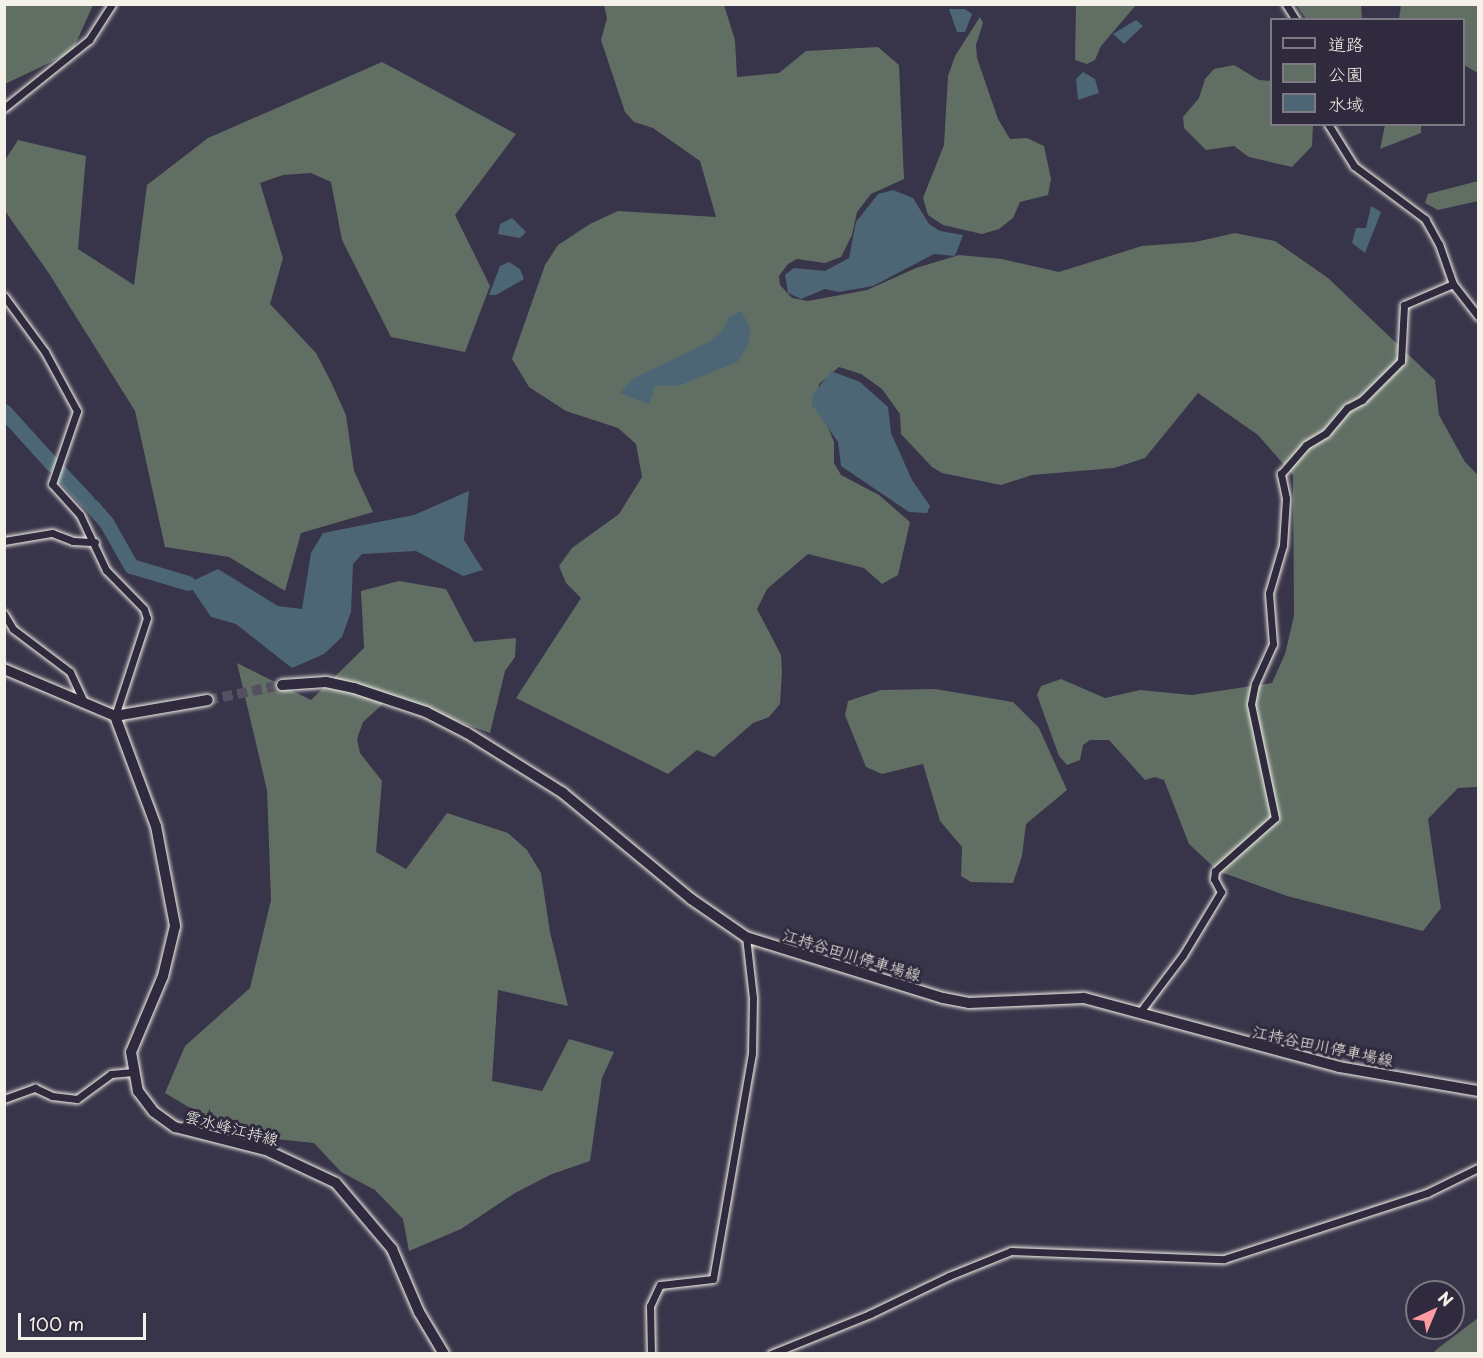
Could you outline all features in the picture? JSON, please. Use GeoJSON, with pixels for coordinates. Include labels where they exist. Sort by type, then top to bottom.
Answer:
{"type":"FeatureCollection","features":[{"type":"Feature","properties":{"kind":"main road"},"geometry":{"type":"LineString","coordinates":[[4,669],[115,716],[208,700]]}},
{"type":"Feature","properties":{"kind":"main road","name":"江持谷田川停車場線"},"geometry":{"type":"LineString","coordinates":[[282,685],[326,682],[354,688],[426,712],[467,734],[563,793],[691,899],[746,937],[960,1001],[1070,996],[1140,1012],[1339,1067],[1479,1091]]}},
{"type":"Feature","properties":{"kind":"main road","name":"雲水峰江持線"},"geometry":{"type":"LineString","coordinates":[[115,716],[156,826],[175,926],[163,976],[131,1052],[133,1072],[144,1100],[160,1119],[175,1127],[266,1150],[336,1183],[392,1248],[419,1312],[444,1353]]}},
{"type":"Feature","properties":{"kind":"street"},"geometry":{"type":"LineString","coordinates":[[4,108],[88,40],[112,4]]}},
{"type":"Feature","properties":{"kind":"street"},"geometry":{"type":"LineString","coordinates":[[1286,4],[1295,18]]}},
{"type":"Feature","properties":{"kind":"street"},"geometry":{"type":"LineString","coordinates":[[1329,126],[1354,166],[1425,219],[1439,244],[1453,284],[1479,316]]}},
{"type":"Feature","properties":{"kind":"street"},"geometry":{"type":"LineString","coordinates":[[1140,1012],[1183,955],[1221,892],[1214,879],[1215,871],[1275,818],[1251,704],[1255,684],[1273,644],[1269,593],[1283,545],[1286,498],[1281,474],[1306,445],[1326,433],[1347,408],[1362,400],[1401,362],[1404,305],[1453,284]]}},
{"type":"Feature","properties":{"kind":"street"},"geometry":{"type":"LineString","coordinates":[[4,296],[75,403],[77,421],[52,484],[80,515],[95,542],[106,570],[144,609],[147,618],[115,716]]}},
{"type":"Feature","properties":{"kind":"street"},"geometry":{"type":"LineString","coordinates":[[4,541],[52,533],[73,541],[95,542]]}},
{"type":"Feature","properties":{"kind":"street"},"geometry":{"type":"LineString","coordinates":[[4,614],[13,629],[70,672],[85,704]]}},
{"type":"Feature","properties":{"kind":"street"},"geometry":{"type":"LineString","coordinates":[[651,1353],[650,1306],[660,1285],[713,1279],[752,1054],[753,999],[746,937]]}},
{"type":"Feature","properties":{"kind":"street"},"geometry":{"type":"LineString","coordinates":[[4,1099],[35,1088],[52,1096],[77,1099],[111,1074],[133,1072]]}},
{"type":"Feature","properties":{"kind":"street"},"geometry":{"type":"LineString","coordinates":[[771,1353],[870,1314],[1011,1251],[1224,1259],[1427,1193],[1479,1168]]}},
{"type":"Feature","properties":{"kind":"green space"},"geometry":{"type":"Polygon","coordinates":[[[5,5],[93,5],[72,52],[5,84],[5,5]]]}},
{"type":"Feature","properties":{"kind":"green space"},"geometry":{"type":"Polygon","coordinates":[[[604,5],[724,5],[735,40],[737,77],[779,73],[806,51],[878,47],[899,65],[904,179],[871,194],[857,212],[852,235],[841,257],[825,263],[797,259],[788,264],[779,276],[780,285],[792,298],[808,301],[867,290],[916,268],[959,255],[1002,259],[1059,272],[1142,246],[1195,242],[1235,233],[1275,241],[1328,278],[1435,380],[1439,415],[1465,462],[1478,475],[1478,787],[1458,788],[1428,819],[1441,908],[1423,931],[1287,896],[1218,871],[1189,844],[1164,780],[1155,777],[1145,780],[1109,740],[1090,740],[1083,745],[1080,760],[1067,765],[1059,756],[1037,695],[1041,686],[1061,679],[1105,698],[1140,690],[1192,695],[1272,683],[1285,654],[1294,616],[1293,475],[1258,435],[1198,393],[1145,458],[1114,468],[1032,475],[1001,485],[942,473],[932,467],[901,434],[900,414],[882,389],[861,374],[839,367],[819,384],[817,401],[834,442],[834,463],[841,475],[879,495],[910,522],[898,575],[882,584],[864,568],[808,554],[767,589],[757,609],[781,655],[782,672],[780,704],[769,717],[753,723],[714,757],[697,750],[668,774],[516,698],[581,598],[566,583],[559,566],[572,548],[619,514],[642,477],[636,444],[618,428],[566,411],[529,387],[512,359],[545,265],[558,245],[590,224],[618,211],[716,217],[700,161],[653,128],[634,122],[625,112],[601,40],[607,18],[604,5]]]}},
{"type":"Feature","properties":{"kind":"green space"},"geometry":{"type":"Polygon","coordinates":[[[1076,5],[1136,5],[1101,46],[1095,60],[1087,64],[1075,60],[1076,5]]]}},
{"type":"Feature","properties":{"kind":"green space"},"geometry":{"type":"Polygon","coordinates":[[[1297,5],[1361,5],[1362,18],[1305,18],[1297,5]]]}},
{"type":"Feature","properties":{"kind":"green space"},"geometry":{"type":"Polygon","coordinates":[[[1401,5],[1478,5],[1478,73],[1465,66],[1465,18],[1399,18],[1401,5]]]}},
{"type":"Feature","properties":{"kind":"green space"},"geometry":{"type":"Polygon","coordinates":[[[980,17],[983,23],[976,45],[977,58],[998,119],[1010,139],[1027,138],[1044,146],[1051,179],[1048,195],[1020,202],[1013,218],[999,229],[982,234],[943,225],[928,215],[923,198],[944,145],[948,76],[955,56],[980,17]]]}},
{"type":"Feature","properties":{"kind":"green space"},"geometry":{"type":"Polygon","coordinates":[[[382,62],[516,134],[455,215],[490,286],[465,352],[391,337],[342,240],[331,182],[311,173],[283,175],[260,183],[283,258],[270,304],[316,353],[331,382],[346,415],[354,471],[373,512],[301,533],[285,591],[229,557],[165,547],[135,411],[48,272],[5,211],[5,160],[18,140],[86,156],[78,249],[134,285],[147,185],[208,138],[382,62]]]}},
{"type":"Feature","properties":{"kind":"green space"},"geometry":{"type":"Polygon","coordinates":[[[1234,65],[1259,80],[1270,81],[1270,126],[1313,126],[1312,146],[1292,167],[1249,157],[1234,146],[1206,150],[1184,128],[1183,117],[1199,98],[1205,79],[1214,69],[1234,65]]]}},
{"type":"Feature","properties":{"kind":"green space"},"geometry":{"type":"Polygon","coordinates":[[[1385,126],[1421,126],[1421,133],[1380,149],[1385,126]]]}},
{"type":"Feature","properties":{"kind":"green space"},"geometry":{"type":"Polygon","coordinates":[[[1478,181],[1478,201],[1438,210],[1425,203],[1428,194],[1478,181]]]}},
{"type":"Feature","properties":{"kind":"green space"},"geometry":{"type":"Polygon","coordinates":[[[399,581],[446,589],[474,642],[516,638],[515,657],[505,671],[490,733],[397,699],[384,703],[363,722],[357,739],[360,753],[382,781],[376,852],[406,869],[447,813],[508,833],[527,850],[541,873],[550,932],[568,1006],[498,990],[492,1081],[542,1091],[569,1039],[614,1052],[602,1078],[590,1161],[552,1174],[515,1193],[461,1229],[409,1251],[403,1219],[375,1190],[341,1172],[314,1143],[236,1135],[165,1093],[185,1046],[250,988],[271,900],[267,790],[237,663],[311,700],[364,648],[361,591],[399,581]]]}},
{"type":"Feature","properties":{"kind":"green space"},"geometry":{"type":"Polygon","coordinates":[[[935,689],[1013,702],[1039,728],[1067,790],[1026,824],[1022,856],[1013,883],[971,882],[961,876],[962,847],[940,821],[923,764],[882,774],[866,767],[845,715],[848,701],[881,690],[935,689]]]}},
{"type":"Feature","properties":{"kind":"green space"},"geometry":{"type":"Polygon","coordinates":[[[1478,1318],[1478,1353],[1433,1353],[1449,1340],[1465,1340],[1465,1328],[1478,1318]]]}},
{"type":"Feature","properties":{"kind":"water"},"geometry":{"type":"Polygon","coordinates":[[[949,9],[965,9],[972,14],[965,32],[957,32],[949,9]]]}},
{"type":"Feature","properties":{"kind":"water"},"geometry":{"type":"Polygon","coordinates":[[[1136,20],[1143,26],[1124,44],[1113,34],[1136,20]]]}},
{"type":"Feature","properties":{"kind":"water"},"geometry":{"type":"Polygon","coordinates":[[[1083,72],[1095,79],[1099,93],[1078,100],[1076,79],[1083,72]]]}},
{"type":"Feature","properties":{"kind":"water"},"geometry":{"type":"Polygon","coordinates":[[[893,190],[913,198],[929,224],[940,231],[963,235],[955,256],[934,254],[873,286],[839,292],[825,289],[801,299],[788,293],[785,275],[794,268],[825,271],[849,258],[856,222],[878,194],[893,190]]]}},
{"type":"Feature","properties":{"kind":"water"},"geometry":{"type":"Polygon","coordinates":[[[1371,206],[1381,212],[1365,253],[1352,243],[1356,228],[1366,228],[1371,206]]]}},
{"type":"Feature","properties":{"kind":"water"},"geometry":{"type":"Polygon","coordinates":[[[512,218],[526,232],[520,238],[498,234],[500,224],[512,218]]]}},
{"type":"Feature","properties":{"kind":"water"},"geometry":{"type":"Polygon","coordinates":[[[509,262],[520,269],[524,279],[496,295],[489,295],[500,266],[509,262]]]}},
{"type":"Feature","properties":{"kind":"water"},"geometry":{"type":"Polygon","coordinates":[[[741,311],[750,328],[749,344],[737,362],[678,386],[655,386],[649,404],[620,393],[632,379],[709,342],[722,331],[729,317],[741,311]]]}},
{"type":"Feature","properties":{"kind":"water"},"geometry":{"type":"Polygon","coordinates":[[[831,371],[860,382],[888,407],[891,433],[912,480],[930,506],[927,513],[909,512],[841,466],[838,442],[812,405],[812,396],[831,371]]]}},
{"type":"Feature","properties":{"kind":"water"},"geometry":{"type":"Polygon","coordinates":[[[469,491],[464,540],[483,570],[463,576],[416,551],[362,554],[353,564],[351,612],[342,637],[324,654],[292,668],[236,624],[211,617],[188,583],[218,569],[278,606],[302,609],[311,553],[323,533],[414,515],[469,491]]]}},
{"type":"Feature","properties":{"kind":"waterway"},"geometry":{"type":"LineString","coordinates":[[4,411],[52,464]]}},
{"type":"Feature","properties":{"kind":"waterway"},"geometry":{"type":"LineString","coordinates":[[59,471],[87,501]]}},
{"type":"Feature","properties":{"kind":"waterway"},"geometry":{"type":"LineString","coordinates":[[92,506],[106,522],[131,566],[188,583]]}},
{"type":"Feature","properties":{"kind":"tunnel"},"geometry":{"type":"LineString","coordinates":[[208,700],[282,685]]}}]}
